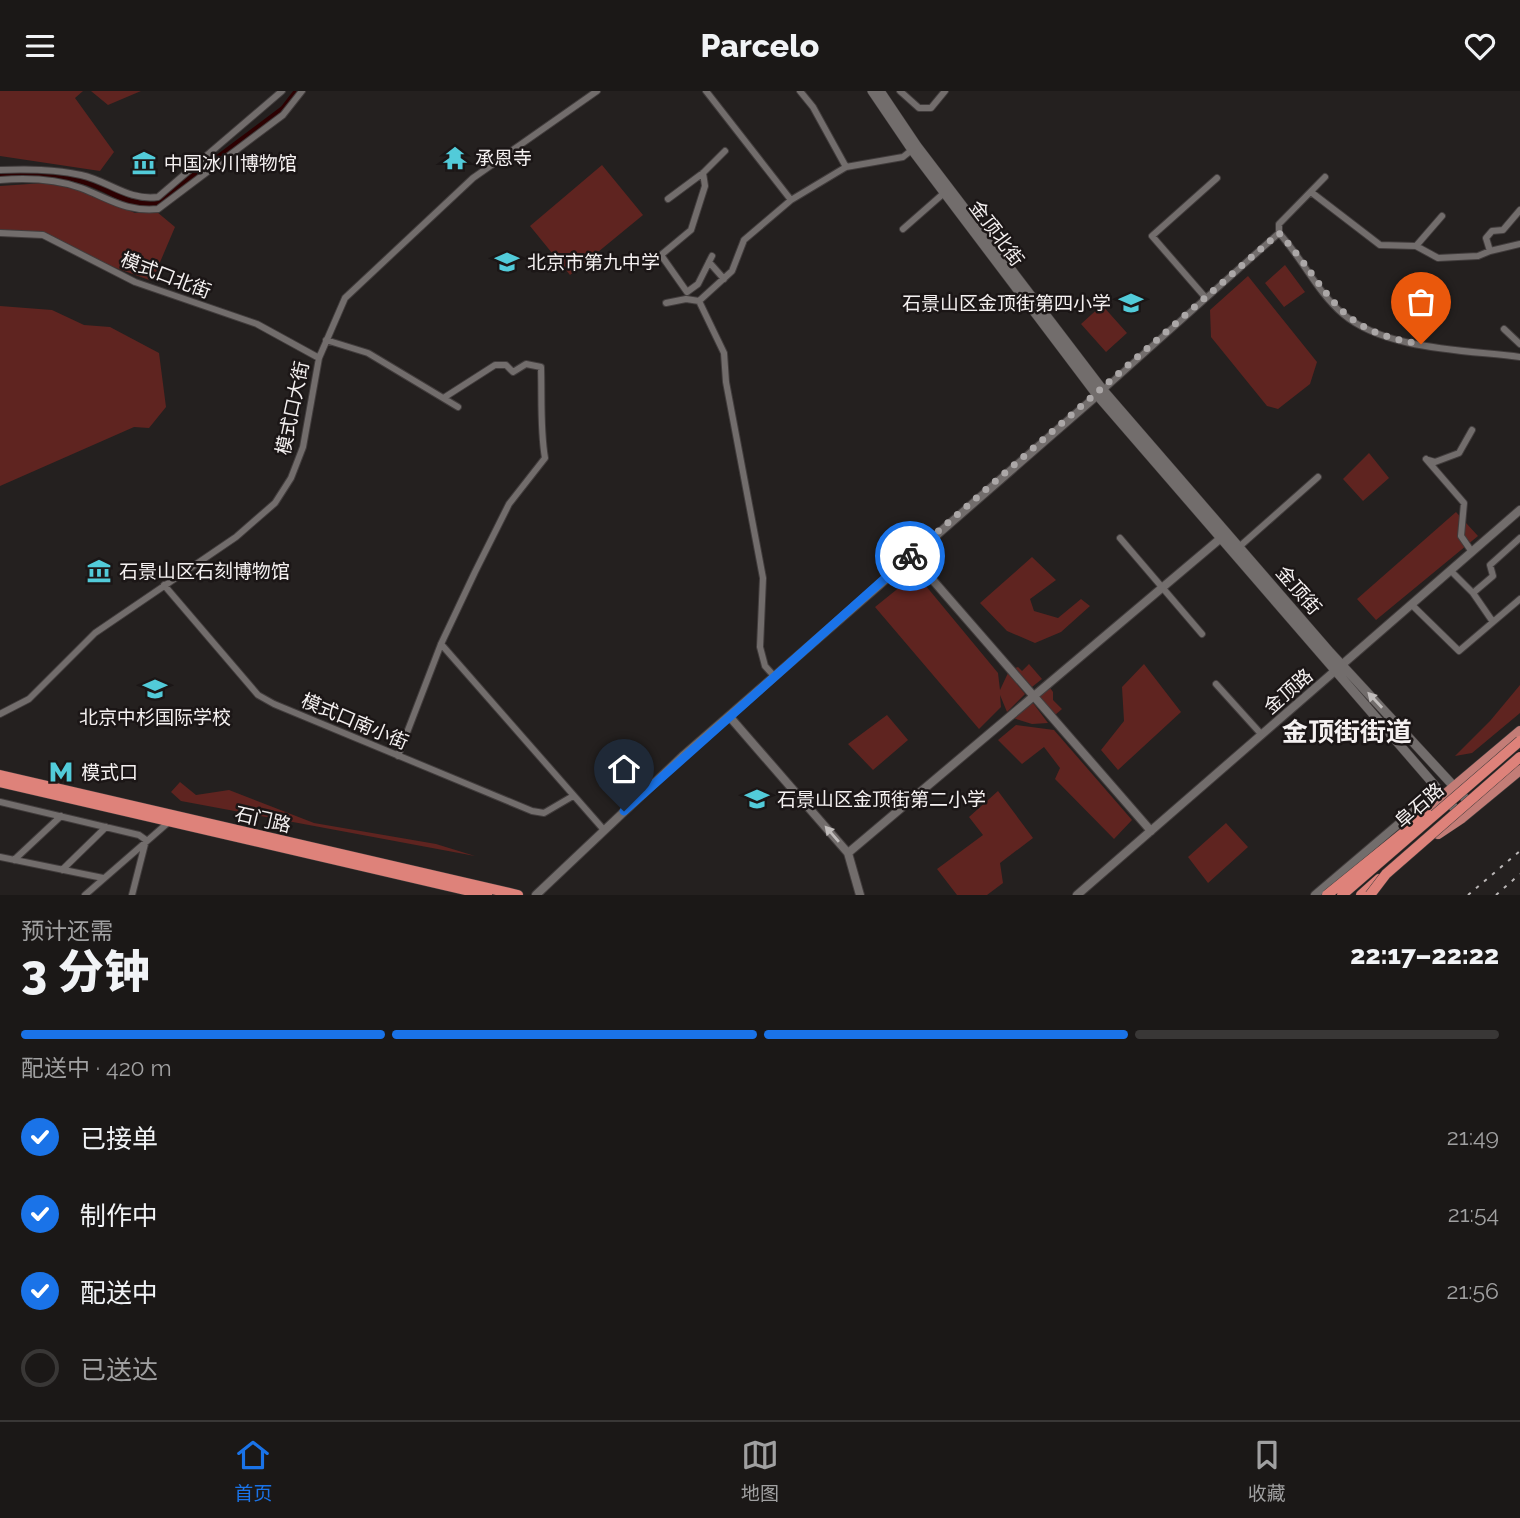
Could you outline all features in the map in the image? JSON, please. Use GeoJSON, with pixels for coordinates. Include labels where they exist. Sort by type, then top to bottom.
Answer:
{"type":"FeatureCollection","features":[{"type":"Feature","properties":{"kind":"highway","name":"阜石路"},"geometry":{"type":"LineString","coordinates":[[1340,895],[1451,793],[1520,741]]}},
{"type":"Feature","properties":{"kind":"highway","name":"阜石路"},"geometry":{"type":"LineString","coordinates":[[1361,895],[1520,757]]}},
{"type":"Feature","properties":{"kind":"highway","name":"石门路"},"geometry":{"type":"LineString","coordinates":[[0,775],[171,820],[487,895]]}},
{"type":"Feature","properties":{"kind":"highway","name":"石门路"},"geometry":{"type":"LineString","coordinates":[[0,782],[518,895]]}},
{"type":"Feature","properties":{"kind":"highway"},"geometry":{"type":"LineString","coordinates":[[1327,895],[1451,793]]}},
{"type":"Feature","properties":{"kind":"highway"},"geometry":{"type":"LineString","coordinates":[[1369,895],[1385,874]]}},
{"type":"Feature","properties":{"kind":"main road","name":"金顶北街"},"geometry":{"type":"LineString","coordinates":[[872,91],[1100,392]]}},
{"type":"Feature","properties":{"kind":"main road","name":"金顶北街"},"geometry":{"type":"LineString","coordinates":[[880,91],[944,193],[1100,392]]}},
{"type":"Feature","properties":{"kind":"main road","name":"金顶街"},"geometry":{"type":"LineString","coordinates":[[1100,392],[1334,671],[1451,793],[1474,809]]}},
{"type":"Feature","properties":{"kind":"main road","name":"金顶街"},"geometry":{"type":"LineString","coordinates":[[1100,392],[1342,664],[1451,793],[1462,818]]}},
{"type":"Feature","properties":{"kind":"main road"},"geometry":{"type":"LineString","coordinates":[[1340,895],[1432,814],[1477,767],[1520,731]]}},
{"type":"Feature","properties":{"kind":"main road"},"geometry":{"type":"LineString","coordinates":[[1369,895],[1444,828],[1474,809],[1520,770]]}},
{"type":"Feature","properties":{"kind":"street"},"geometry":{"type":"LineString","coordinates":[[0,170],[52,170],[82,175],[142,199],[158,197],[282,91]]}},
{"type":"Feature","properties":{"kind":"street"},"geometry":{"type":"LineString","coordinates":[[0,180],[44,180],[79,187],[137,211],[159,209],[282,115],[302,91]]}},
{"type":"Feature","properties":{"kind":"street","name":"模式口大街"},"geometry":{"type":"LineString","coordinates":[[0,714],[29,699],[94,633],[236,537],[275,503],[291,478],[303,447],[319,358],[345,298],[473,178],[597,91]]}},
{"type":"Feature","properties":{"kind":"street"},"geometry":{"type":"LineString","coordinates":[[706,91],[791,200]]}},
{"type":"Feature","properties":{"kind":"street"},"geometry":{"type":"LineString","coordinates":[[800,91],[813,107],[846,167]]}},
{"type":"Feature","properties":{"kind":"street"},"geometry":{"type":"LineString","coordinates":[[900,91],[919,108],[931,108],[944,91]]}},
{"type":"Feature","properties":{"kind":"street"},"geometry":{"type":"LineString","coordinates":[[699,301],[733,271],[744,240],[791,200],[846,167],[903,157],[914,148]]}},
{"type":"Feature","properties":{"kind":"street"},"geometry":{"type":"LineString","coordinates":[[668,199],[704,173],[725,151]]}},
{"type":"Feature","properties":{"kind":"street"},"geometry":{"type":"LineString","coordinates":[[704,173],[705,185],[691,230],[661,255],[687,292],[698,284],[711,259],[724,279]]}},
{"type":"Feature","properties":{"kind":"street"},"geometry":{"type":"LineString","coordinates":[[1325,177],[1279,224],[1279,233],[1343,314],[1364,329],[1396,340],[1520,357]]}},
{"type":"Feature","properties":{"kind":"street"},"geometry":{"type":"LineString","coordinates":[[1205,297],[1152,236],[1217,178]]}},
{"type":"Feature","properties":{"kind":"street"},"geometry":{"type":"LineString","coordinates":[[1311,192],[1380,245],[1416,246],[1438,257],[1478,256],[1520,244]]}},
{"type":"Feature","properties":{"kind":"street"},"geometry":{"type":"LineString","coordinates":[[903,229],[944,193]]}},
{"type":"Feature","properties":{"kind":"street"},"geometry":{"type":"LineString","coordinates":[[1490,251],[1486,238],[1492,231],[1503,230],[1520,210]]}},
{"type":"Feature","properties":{"kind":"street"},"geometry":{"type":"LineString","coordinates":[[1416,246],[1442,216]]}},
{"type":"Feature","properties":{"kind":"street","name":"模式口北街"},"geometry":{"type":"LineString","coordinates":[[0,233],[43,235],[135,282],[257,324],[319,358]]}},
{"type":"Feature","properties":{"kind":"street"},"geometry":{"type":"LineString","coordinates":[[536,895],[729,716],[1279,233]]}},
{"type":"Feature","properties":{"kind":"street"},"geometry":{"type":"LineString","coordinates":[[666,303],[686,299],[699,301]]}},
{"type":"Feature","properties":{"kind":"street"},"geometry":{"type":"LineString","coordinates":[[699,301],[724,353],[726,382],[763,578],[760,647],[765,666],[774,676]]}},
{"type":"Feature","properties":{"kind":"street"},"geometry":{"type":"LineString","coordinates":[[1504,329],[1520,344]]}},
{"type":"Feature","properties":{"kind":"street"},"geometry":{"type":"LineString","coordinates":[[326,340],[368,353],[458,407]]}},
{"type":"Feature","properties":{"kind":"street"},"geometry":{"type":"LineString","coordinates":[[398,756],[441,644],[509,504],[545,458],[541,436],[544,418],[541,367],[526,364],[513,372],[506,365],[495,365],[445,397]]}},
{"type":"Feature","properties":{"kind":"street"},"geometry":{"type":"LineString","coordinates":[[1472,430],[1459,453],[1435,462],[1426,459],[1464,503],[1461,536],[1472,552]]}},
{"type":"Feature","properties":{"kind":"street"},"geometry":{"type":"LineString","coordinates":[[1239,547],[1318,477]]}},
{"type":"Feature","properties":{"kind":"street","name":"金顶路"},"geometry":{"type":"LineString","coordinates":[[1077,895],[1520,510]]}},
{"type":"Feature","properties":{"kind":"street"},"geometry":{"type":"LineString","coordinates":[[1120,538],[1202,634]]}},
{"type":"Feature","properties":{"kind":"street"},"geometry":{"type":"LineString","coordinates":[[848,853],[1221,538]]}},
{"type":"Feature","properties":{"kind":"street"},"geometry":{"type":"LineString","coordinates":[[1473,593],[1493,576],[1490,565],[1520,538]]}},
{"type":"Feature","properties":{"kind":"street"},"geometry":{"type":"LineString","coordinates":[[911,555],[1151,831]]}},
{"type":"Feature","properties":{"kind":"street"},"geometry":{"type":"LineString","coordinates":[[1451,571],[1473,593],[1493,622]]}},
{"type":"Feature","properties":{"kind":"street","name":"模式口南小街"},"geometry":{"type":"LineString","coordinates":[[163,585],[258,695],[532,811],[544,813],[573,796]]}},
{"type":"Feature","properties":{"kind":"street"},"geometry":{"type":"LineString","coordinates":[[1412,605],[1459,651],[1520,599]]}},
{"type":"Feature","properties":{"kind":"street"},"geometry":{"type":"LineString","coordinates":[[441,644],[604,830]]}},
{"type":"Feature","properties":{"kind":"street"},"geometry":{"type":"LineString","coordinates":[[1216,684],[1262,735]]}},
{"type":"Feature","properties":{"kind":"street"},"geometry":{"type":"LineString","coordinates":[[729,716],[848,853],[860,895]]}},
{"type":"Feature","properties":{"kind":"street"},"geometry":{"type":"LineString","coordinates":[[1477,767],[1496,790]]}},
{"type":"Feature","properties":{"kind":"street"},"geometry":{"type":"LineString","coordinates":[[1315,895],[1422,804],[1451,793]]}},
{"type":"Feature","properties":{"kind":"street"},"geometry":{"type":"LineString","coordinates":[[0,802],[139,835],[146,840]]}},
{"type":"Feature","properties":{"kind":"street"},"geometry":{"type":"LineString","coordinates":[[14,859],[61,816]]}},
{"type":"Feature","properties":{"kind":"street"},"geometry":{"type":"LineString","coordinates":[[85,895],[171,820]]}},
{"type":"Feature","properties":{"kind":"street"},"geometry":{"type":"LineString","coordinates":[[62,870],[106,827]]}},
{"type":"Feature","properties":{"kind":"street"},"geometry":{"type":"LineString","coordinates":[[132,895],[146,840]]}},
{"type":"Feature","properties":{"kind":"street"},"geometry":{"type":"LineString","coordinates":[[1360,876],[1363,855]]}},
{"type":"Feature","properties":{"kind":"street"},"geometry":{"type":"LineString","coordinates":[[0,857],[103,878]]}},
{"type":"Feature","properties":{"kind":"shaded area"},"geometry":{"type":"Polygon","coordinates":[[[0,91],[83,91],[75,98],[114,152],[100,171],[0,156],[0,91]]]}},
{"type":"Feature","properties":{"kind":"shaded area"},"geometry":{"type":"Polygon","coordinates":[[[91,91],[141,91],[108,105],[91,91]]]}},
{"type":"Feature","properties":{"kind":"shaded area"},"geometry":{"type":"Polygon","coordinates":[[[602,165],[643,215],[570,275],[530,226],[602,165]]]}},
{"type":"Feature","properties":{"kind":"shaded area"},"geometry":{"type":"Polygon","coordinates":[[[44,183],[80,190],[135,213],[157,212],[175,227],[152,281],[105,264],[43,233],[0,230],[0,186],[44,183]]]}},
{"type":"Feature","properties":{"kind":"shaded area"},"geometry":{"type":"Polygon","coordinates":[[[1285,265],[1305,292],[1284,307],[1265,283],[1285,265]]]}},
{"type":"Feature","properties":{"kind":"shaded area"},"geometry":{"type":"Polygon","coordinates":[[[1248,276],[1317,362],[1310,384],[1278,409],[1267,406],[1211,337],[1210,310],[1248,276]]]}},
{"type":"Feature","properties":{"kind":"shaded area"},"geometry":{"type":"Polygon","coordinates":[[[1102,305],[1127,333],[1106,352],[1081,324],[1102,305]]]}},
{"type":"Feature","properties":{"kind":"shaded area"},"geometry":{"type":"Polygon","coordinates":[[[0,306],[52,310],[84,325],[110,327],[159,353],[166,407],[149,428],[134,427],[0,486],[0,306]]]}},
{"type":"Feature","properties":{"kind":"shaded area"},"geometry":{"type":"Polygon","coordinates":[[[1369,453],[1389,478],[1363,501],[1343,479],[1369,453]]]}},
{"type":"Feature","properties":{"kind":"shaded area"},"geometry":{"type":"Polygon","coordinates":[[[1456,512],[1478,536],[1376,620],[1357,599],[1456,512]]]}},
{"type":"Feature","properties":{"kind":"shaded area"},"geometry":{"type":"Polygon","coordinates":[[[1032,557],[1056,580],[1030,599],[1034,611],[1058,618],[1081,599],[1090,606],[1061,632],[1035,643],[1007,631],[980,603],[1032,557]]]}},
{"type":"Feature","properties":{"kind":"shaded area"},"geometry":{"type":"Polygon","coordinates":[[[916,574],[998,673],[1000,690],[1008,673],[1025,694],[1007,712],[1000,695],[1001,707],[979,729],[875,607],[916,574]]]}},
{"type":"Feature","properties":{"kind":"shaded area"},"geometry":{"type":"Polygon","coordinates":[[[1029,664],[1042,679],[1032,687],[1015,668],[1018,667],[1022,671],[1029,664]]]}},
{"type":"Feature","properties":{"kind":"shaded area"},"geometry":{"type":"Polygon","coordinates":[[[1144,664],[1181,712],[1118,770],[1101,750],[1124,721],[1122,687],[1144,664]]]}},
{"type":"Feature","properties":{"kind":"shaded area"},"geometry":{"type":"Polygon","coordinates":[[[1048,685],[1053,692],[1053,700],[1062,709],[1055,715],[1038,696],[1048,685]]]}},
{"type":"Feature","properties":{"kind":"shaded area"},"geometry":{"type":"Polygon","coordinates":[[[1520,685],[1520,713],[1472,753],[1455,756],[1490,721],[1520,685]]]}},
{"type":"Feature","properties":{"kind":"shaded area"},"geometry":{"type":"Polygon","coordinates":[[[1033,703],[1048,723],[1032,724],[1013,718],[1033,703]]]}},
{"type":"Feature","properties":{"kind":"shaded area"},"geometry":{"type":"Polygon","coordinates":[[[887,715],[908,740],[873,770],[848,744],[887,715]]]}},
{"type":"Feature","properties":{"kind":"shaded area"},"geometry":{"type":"Polygon","coordinates":[[[1016,725],[1054,730],[1132,820],[1114,839],[1055,779],[1060,768],[1044,747],[1022,764],[998,740],[1016,725]]]}},
{"type":"Feature","properties":{"kind":"shaded area"},"geometry":{"type":"Polygon","coordinates":[[[180,782],[196,795],[229,790],[314,823],[436,844],[475,856],[181,801],[171,792],[180,782]]]}},
{"type":"Feature","properties":{"kind":"shaded area"},"geometry":{"type":"Polygon","coordinates":[[[998,791],[1033,838],[1000,863],[1003,883],[987,895],[957,895],[937,869],[983,835],[969,817],[998,791]]]}},
{"type":"Feature","properties":{"kind":"shaded area"},"geometry":{"type":"Polygon","coordinates":[[[1226,823],[1248,847],[1208,883],[1188,857],[1226,823]]]}},
{"type":"Feature","properties":{"kind":"waterway"},"geometry":{"type":"LineString","coordinates":[[0,174],[73,178],[93,184],[126,200],[156,204],[283,109],[297,91]]}},
{"type":"Feature","properties":{"kind":"railway"},"geometry":{"type":"LineString","coordinates":[[1468,895],[1520,851]]}},
{"type":"Feature","properties":{"kind":"railway"},"geometry":{"type":"LineString","coordinates":[[1496,895],[1520,874]]}},
{"type":"Feature","properties":{"kind":"way so far"},"geometry":{"type":"LineString","coordinates":[[910,556],[1117,378],[1279,233],[1321,290],[1343,314],[1364,329],[1396,340],[1421,344]]}},
{"type":"Feature","properties":{"kind":"place","name":"承恩寺"},"geometry":{"type":"Point","coordinates":[455,158]}},
{"type":"Feature","properties":{"kind":"place","name":"中国冰川博物馆"},"geometry":{"type":"Point","coordinates":[144,163]}},
{"type":"Feature","properties":{"kind":"place","name":"北京市第九中学"},"geometry":{"type":"Point","coordinates":[507,262]}},
{"type":"Feature","properties":{"kind":"place","name":"石景山区金顶街第四小学"},"geometry":{"type":"Point","coordinates":[1131,303]}},
{"type":"Feature","properties":{"kind":"place","name":"石景山区石刻博物馆"},"geometry":{"type":"Point","coordinates":[99,571]}},
{"type":"Feature","properties":{"kind":"place","name":"北京中杉国际学校"},"geometry":{"type":"Point","coordinates":[155,689]}},
{"type":"Feature","properties":{"kind":"place","name":"模式口"},"geometry":{"type":"Point","coordinates":[61,772]}},
{"type":"Feature","properties":{"kind":"place","name":"石景山区金顶街第二小学"},"geometry":{"type":"Point","coordinates":[757,799]}},
{"type":"Feature","properties":{"kind":"district","name":"金顶街街道"},"geometry":{"type":"Point","coordinates":[1347,732]}},
{"type":"Feature","properties":{"kind":"route"},"geometry":{"type":"LineString","coordinates":[[624,811],[910,556]]}}]}
